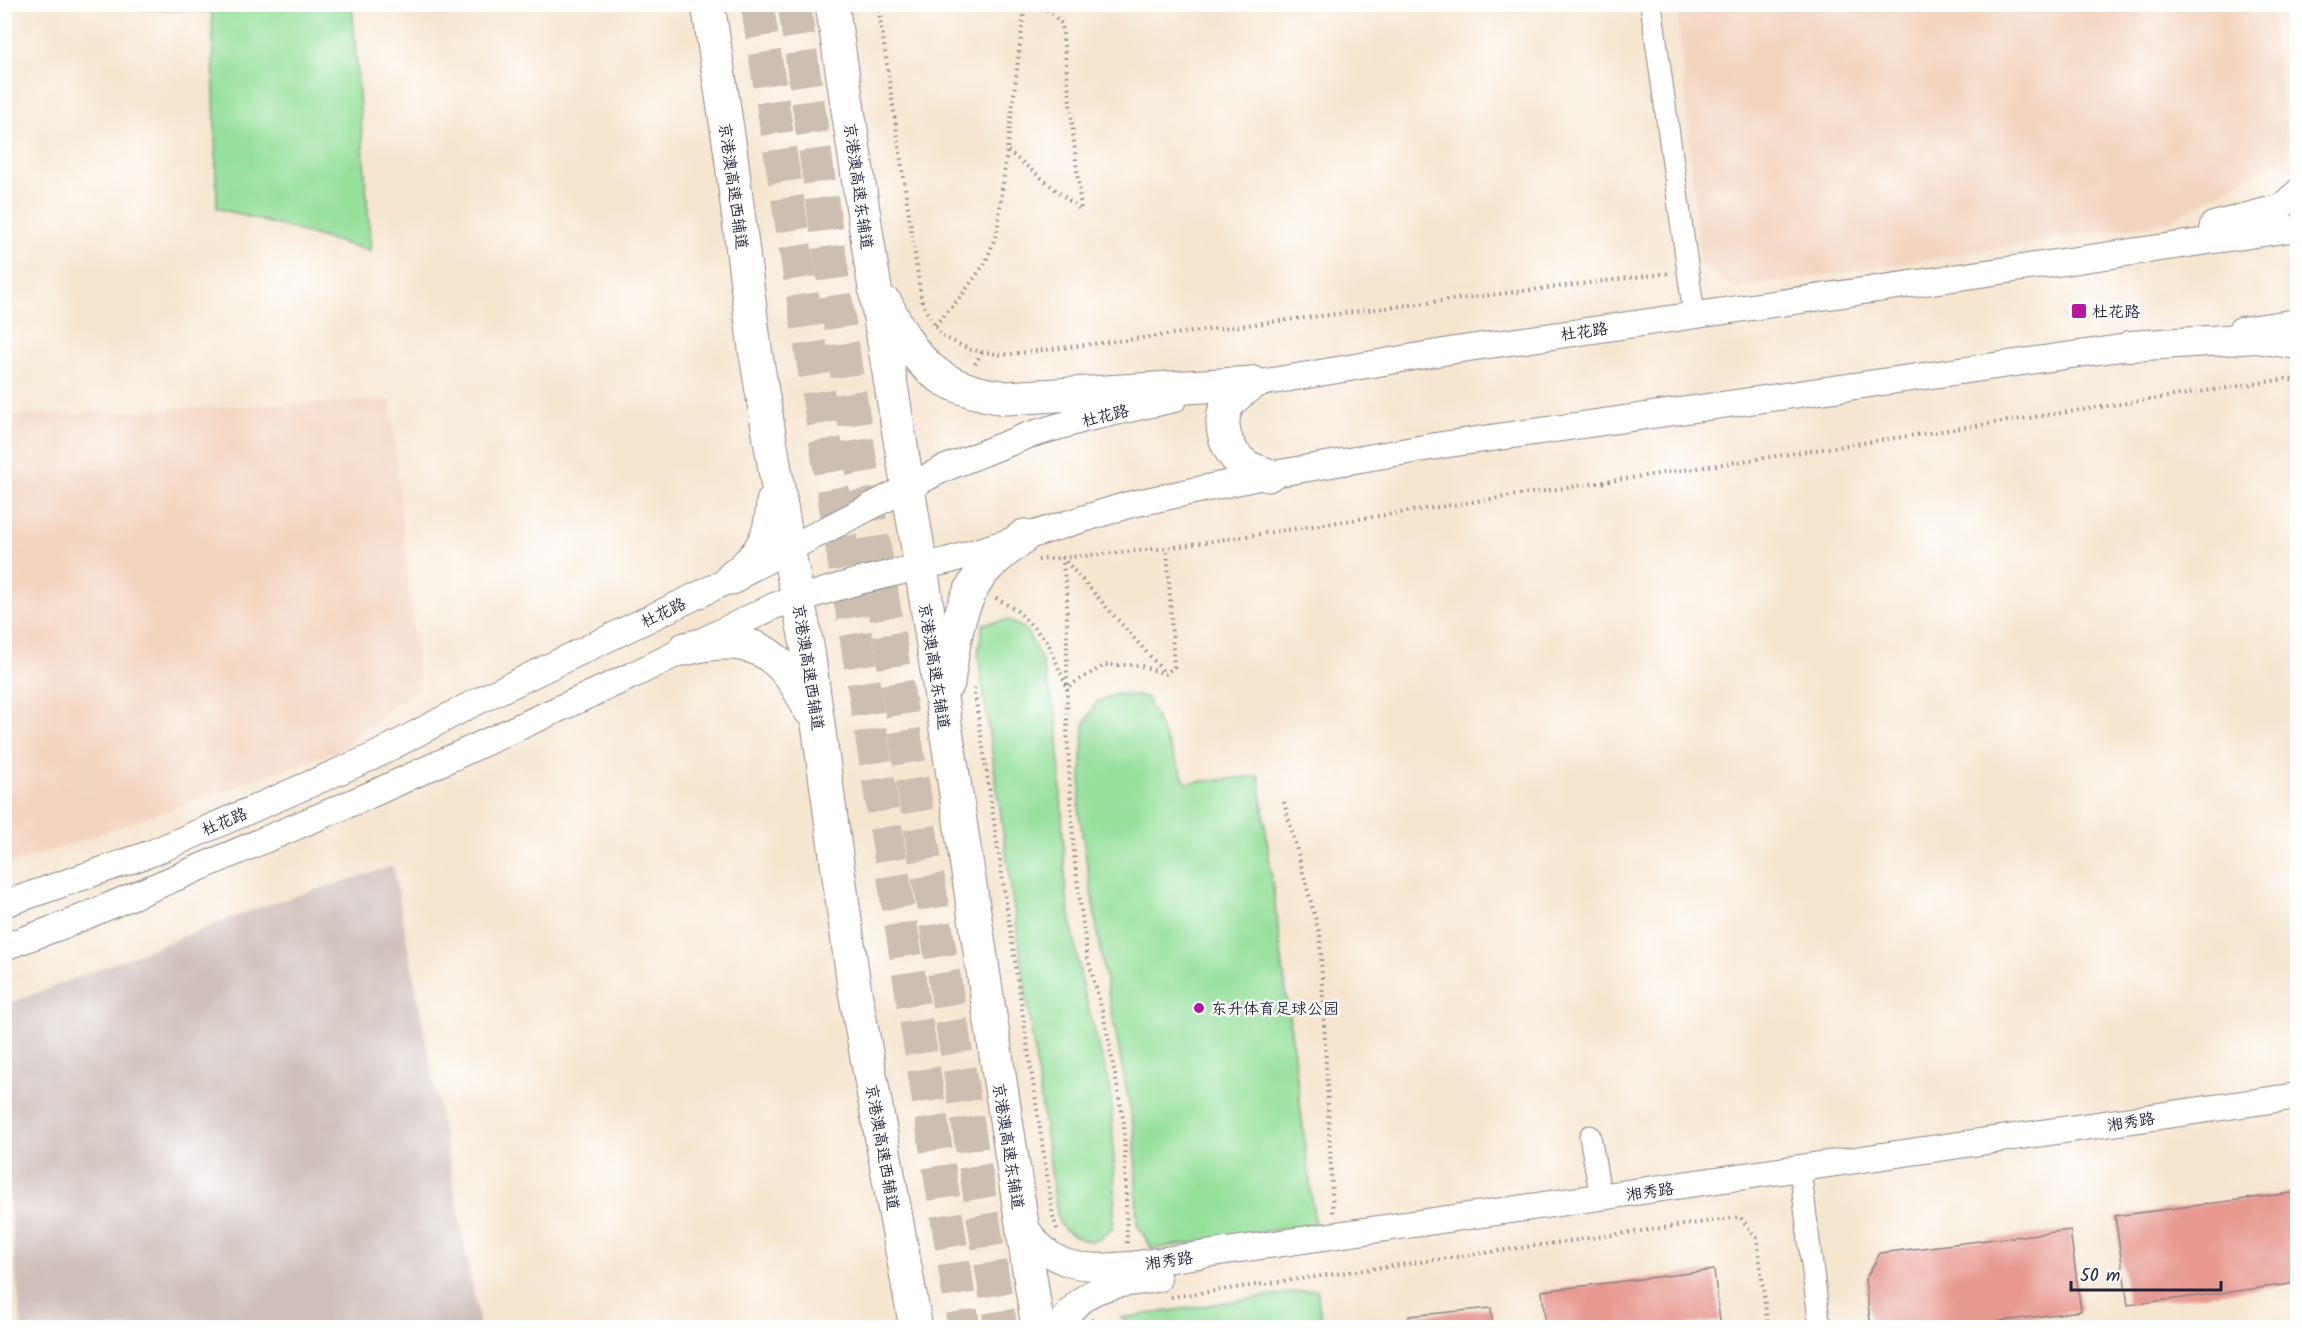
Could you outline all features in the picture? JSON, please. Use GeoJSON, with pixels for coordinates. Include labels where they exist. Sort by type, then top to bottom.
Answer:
{"type":"FeatureCollection","features":[{"type":"Feature","properties":{"kind":"main road","name":"京港澳高速西辅道"},"geometry":{"type":"LineString","coordinates":[[708,4],[730,147],[755,349],[798,598],[854,986],[916,1328]]}},
{"type":"Feature","properties":{"kind":"main road","name":"京港澳高速东辅道"},"geometry":{"type":"LineString","coordinates":[[832,4],[1038,1328]]}},
{"type":"Feature","properties":{"kind":"main road"},"geometry":{"type":"LineString","coordinates":[[872,270],[895,323],[909,348],[940,377],[961,389],[978,395],[1007,398],[1253,383]]}},
{"type":"Feature","properties":{"kind":"main road"},"geometry":{"type":"LineString","coordinates":[[2130,346],[2256,338],[2298,344]]}},
{"type":"Feature","properties":{"kind":"main road"},"geometry":{"type":"LineString","coordinates":[[1253,383],[1237,394],[1228,404],[1223,419],[1224,432],[1229,448],[1238,459],[1248,467],[1268,475]]}},
{"type":"Feature","properties":{"kind":"main road"},"geometry":{"type":"LineString","coordinates":[[732,578],[751,563],[762,549],[768,536],[773,505],[773,455]]}},
{"type":"Feature","properties":{"kind":"main road"},"geometry":{"type":"LineString","coordinates":[[944,724],[951,664],[962,611],[972,590],[986,568],[1027,550]]}},
{"type":"Feature","properties":{"kind":"main road"},"geometry":{"type":"LineString","coordinates":[[685,649],[705,644],[742,643],[758,648],[783,666],[793,680],[819,734]]}},
{"type":"Feature","properties":{"kind":"street"},"geometry":{"type":"LineString","coordinates":[[1651,4],[1694,315]]}},
{"type":"Feature","properties":{"kind":"street"},"geometry":{"type":"LineString","coordinates":[[2098,256],[2136,241],[2235,220],[2282,207],[2298,192]]}},
{"type":"Feature","properties":{"kind":"street","name":"杜花路"},"geometry":{"type":"LineString","coordinates":[[4,904],[152,853],[372,757],[472,704],[732,578],[943,469],[1029,435],[1098,416],[1253,383],[1431,353],[2298,228]]}},
{"type":"Feature","properties":{"kind":"street","name":"杜花路"},"geometry":{"type":"LineString","coordinates":[[4,946],[67,924],[370,795],[764,611],[798,598],[921,567],[1027,550],[1128,505],[1268,475],[1442,445],[2298,322]]}},
{"type":"Feature","properties":{"kind":"street","name":"湘秀路"},"geometry":{"type":"LineString","coordinates":[[1070,1326],[1070,1310],[1086,1295],[1103,1287],[2298,1096]]}},
{"type":"Feature","properties":{"kind":"street","name":"湘秀路"},"geometry":{"type":"LineString","coordinates":[[1020,1219],[1051,1256],[1067,1263],[1088,1268],[1130,1265],[1601,1198],[1801,1177],[2298,1113]]}},
{"type":"Feature","properties":{"kind":"street"},"geometry":{"type":"LineString","coordinates":[[1590,1136],[1601,1198]]}},
{"type":"Feature","properties":{"kind":"street"},"geometry":{"type":"LineString","coordinates":[[1801,1177],[1820,1328]]}},
{"type":"Feature","properties":{"kind":"path"},"geometry":{"type":"LineString","coordinates":[[878,4],[922,303],[940,335],[971,350],[1003,355],[1688,270]]}},
{"type":"Feature","properties":{"kind":"path"},"geometry":{"type":"LineString","coordinates":[[935,326],[986,262],[997,232],[1025,4]]}},
{"type":"Feature","properties":{"kind":"path"},"geometry":{"type":"LineString","coordinates":[[1007,150],[1081,210],[1062,24],[1042,4]]}},
{"type":"Feature","properties":{"kind":"path"},"geometry":{"type":"LineString","coordinates":[[1027,550],[1039,559],[1167,548],[2263,382],[2286,379],[2298,381]]}},
{"type":"Feature","properties":{"kind":"path"},"geometry":{"type":"LineString","coordinates":[[1165,674],[1174,667],[1167,548]]}},
{"type":"Feature","properties":{"kind":"path"},"geometry":{"type":"LineString","coordinates":[[1062,557],[1165,674]]}},
{"type":"Feature","properties":{"kind":"path"},"geometry":{"type":"LineString","coordinates":[[1062,557],[1067,594],[1067,687],[1074,855],[1088,955],[1106,1026],[1124,1123],[1127,1246]]}},
{"type":"Feature","properties":{"kind":"path"},"geometry":{"type":"LineString","coordinates":[[999,588],[994,597],[1019,612],[1048,643],[1067,687]]}},
{"type":"Feature","properties":{"kind":"path"},"geometry":{"type":"LineString","coordinates":[[1067,687],[1105,665],[1138,665],[1165,674]]}},
{"type":"Feature","properties":{"kind":"path"},"geometry":{"type":"LineString","coordinates":[[973,681],[1053,1216],[1059,1233]]}},
{"type":"Feature","properties":{"kind":"path"},"geometry":{"type":"LineString","coordinates":[[1284,802],[1320,936],[1334,1236]]}},
{"type":"Feature","properties":{"kind":"path"},"geometry":{"type":"LineString","coordinates":[[1166,1297],[1740,1217],[1756,1239],[1768,1328]]}},
{"type":"Feature","properties":{"kind":"path"},"geometry":{"type":"LineString","coordinates":[[1116,1248],[1139,1244]]}},
{"type":"Feature","properties":{"kind":"path"},"geometry":{"type":"LineString","coordinates":[[1070,1326],[1089,1319],[1098,1312]]}},
{"type":"Feature","properties":{"kind":"path"},"geometry":{"type":"LineString","coordinates":[[1089,1319],[1119,1328]]}},
{"type":"Feature","properties":{"kind":"shaded area"},"geometry":{"type":"Polygon","coordinates":[[[1677,5],[2271,5],[2288,155],[2167,222],[1735,289],[1700,263],[1677,5]]]}},
{"type":"Feature","properties":{"kind":"shaded area"},"geometry":{"type":"Polygon","coordinates":[[[390,400],[419,687],[337,751],[5,867],[5,416],[390,400]]]}},
{"type":"Feature","properties":{"kind":"shaded area"},"geometry":{"type":"Polygon","coordinates":[[[393,866],[480,1327],[21,1327],[5,1151],[5,1005],[260,907],[393,866]]]}},
{"type":"Feature","properties":{"kind":"green space"},"geometry":{"type":"Polygon","coordinates":[[[140,5],[352,5],[371,251],[217,208],[212,11],[141,9],[140,5]]]}},
{"type":"Feature","properties":{"kind":"green space"},"geometry":{"type":"Polygon","coordinates":[[[1009,620],[1026,630],[1041,659],[1057,718],[1066,893],[1083,989],[1111,1091],[1115,1192],[1113,1228],[1100,1239],[1091,1241],[1081,1239],[1066,1231],[1058,1220],[978,654],[983,624],[1009,620]]]}},
{"type":"Feature","properties":{"kind":"green space","name":"东升体育足球公园"},"geometry":{"type":"Polygon","coordinates":[[[1117,694],[1146,697],[1186,783],[1259,776],[1315,1224],[1152,1249],[1137,1224],[1135,1135],[1102,960],[1079,813],[1084,726],[1096,702],[1117,694]]]}},
{"type":"Feature","properties":{"kind":"green space"},"geometry":{"type":"Polygon","coordinates":[[[1317,1289],[1322,1327],[1136,1327],[1121,1318],[1317,1289]]]}},
{"type":"Feature","properties":{"kind":"building"},"geometry":{"type":"Polygon","coordinates":[[[2298,1192],[2298,1283],[2128,1305],[2115,1216],[2298,1192]]]}},
{"type":"Feature","properties":{"kind":"building"},"geometry":{"type":"Polygon","coordinates":[[[2070,1230],[2081,1311],[1944,1328],[1871,1328],[1865,1280],[1880,1253],[2070,1230]]]}},
{"type":"Feature","properties":{"kind":"building"},"geometry":{"type":"Polygon","coordinates":[[[1714,1270],[1720,1321],[1665,1328],[1546,1328],[1542,1291],[1714,1270]]]}},
{"type":"Feature","properties":{"kind":"building"},"geometry":{"type":"Polygon","coordinates":[[[1491,1308],[1493,1328],[1409,1328],[1409,1316],[1491,1308]]]}},
{"type":"Feature","properties":{"kind":"tunnel"},"geometry":{"type":"LineString","coordinates":[[757,4],[964,1328]]}},
{"type":"Feature","properties":{"kind":"tunnel"},"geometry":{"type":"LineString","coordinates":[[794,4],[848,383],[1001,1328]]}},
{"type":"Feature","properties":{"kind":"place","name":"杜花路"},"geometry":{"type":"Point","coordinates":[2079,311]}},
{"type":"Feature","properties":{"kind":"place","name":"东升体育足球公园"},"geometry":{"type":"Point","coordinates":[1199,1008]}}]}
